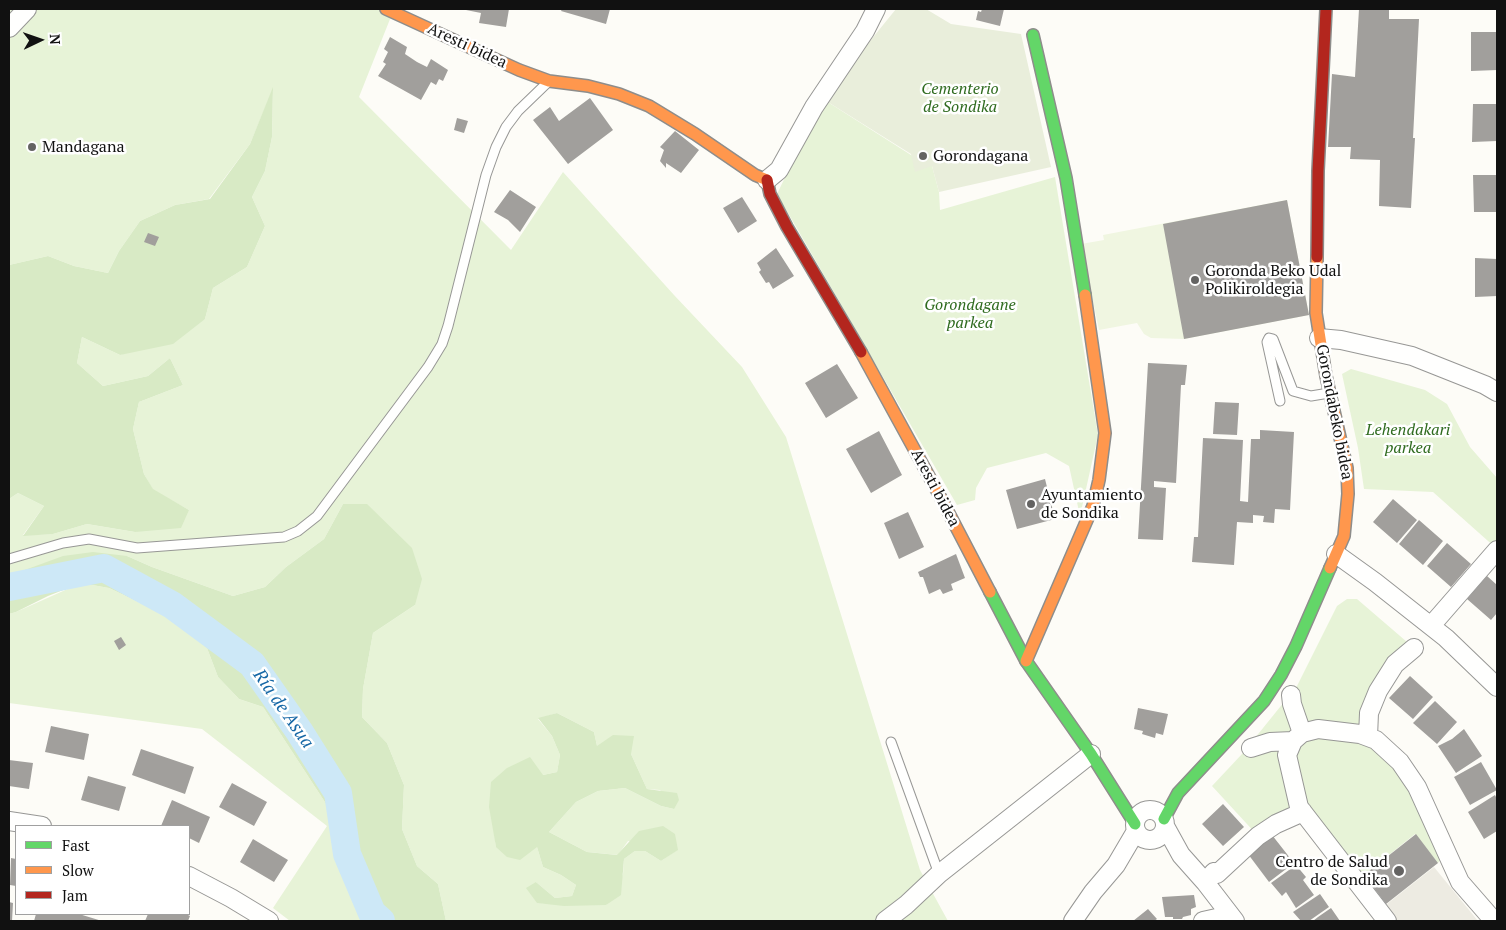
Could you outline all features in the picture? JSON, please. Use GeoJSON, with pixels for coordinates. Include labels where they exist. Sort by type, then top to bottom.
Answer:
{"type":"FeatureCollection","features":[{"type":"Feature","properties":{"kind":"street"},"geometry":{"type":"LineString","coordinates":[[9,28],[27,9]]}},
{"type":"Feature","properties":{"kind":"street","name":"Aresti bidea"},"geometry":{"type":"LineString","coordinates":[[386,9],[520,70],[549,80],[588,86],[618,94],[649,106],[695,134],[754,175],[767,180],[770,194],[787,227],[864,358],[937,491],[1026,661],[1114,789],[1181,855],[1205,882],[1228,919]]}},
{"type":"Feature","properties":{"kind":"street","name":"Gorondabeko bidea"},"geometry":{"type":"LineString","coordinates":[[1073,921],[1093,892],[1149,825],[1264,701],[1281,675],[1296,646],[1344,536],[1348,477],[1319,338],[1316,313],[1318,171],[1326,9]]}},
{"type":"Feature","properties":{"kind":"street"},"geometry":{"type":"LineString","coordinates":[[767,180],[779,170],[814,106],[865,32],[872,11]]}},
{"type":"Feature","properties":{"kind":"street"},"geometry":{"type":"LineString","coordinates":[[1026,661],[1093,506],[1099,480],[1105,433],[1066,178],[1033,34]]}},
{"type":"Feature","properties":{"kind":"street"},"geometry":{"type":"LineString","coordinates":[[1319,338],[1341,340],[1412,356],[1493,388]]}},
{"type":"Feature","properties":{"kind":"street"},"geometry":{"type":"LineString","coordinates":[[1436,620],[1497,550]]}},
{"type":"Feature","properties":{"kind":"street"},"geometry":{"type":"LineString","coordinates":[[1336,554],[1446,638],[1497,687]]}},
{"type":"Feature","properties":{"kind":"street"},"geometry":{"type":"LineString","coordinates":[[1368,737],[1369,713],[1378,691],[1395,664],[1414,648]]}},
{"type":"Feature","properties":{"kind":"street"},"geometry":{"type":"LineString","coordinates":[[1291,695],[1298,737],[1287,755],[1299,806],[1387,921]]}},
{"type":"Feature","properties":{"kind":"street"},"geometry":{"type":"LineString","coordinates":[[1251,748],[1270,742],[1298,737],[1318,729],[1360,734],[1376,740],[1400,762],[1418,786],[1460,882],[1494,921]]}},
{"type":"Feature","properties":{"kind":"street"},"geometry":{"type":"LineString","coordinates":[[885,921],[906,905],[939,874],[1091,754]]}},
{"type":"Feature","properties":{"kind":"street"},"geometry":{"type":"LineString","coordinates":[[1205,882],[1214,872],[1217,874],[1221,871],[1258,836],[1276,824],[1303,812]]}},
{"type":"Feature","properties":{"kind":"street"},"geometry":{"type":"LineString","coordinates":[[9,820],[36,825]]}},
{"type":"Feature","properties":{"kind":"street"},"geometry":{"type":"LineString","coordinates":[[190,877],[269,921]]}},
{"type":"Feature","properties":{"kind":"street"},"geometry":{"type":"LineString","coordinates":[[1203,921],[1228,919]]}},
{"type":"Feature","properties":{"kind":"lane"},"geometry":{"type":"LineString","coordinates":[[9,559],[63,543],[89,539],[137,548],[284,536],[298,531],[317,516],[428,367],[442,344],[486,175],[496,147],[506,127],[518,111],[549,80]]}},
{"type":"Feature","properties":{"kind":"lane"},"geometry":{"type":"LineString","coordinates":[[1280,401],[1267,342],[1269,338],[1273,339],[1276,345],[1293,391],[1311,396],[1330,393]]}},
{"type":"Feature","properties":{"kind":"lane"},"geometry":{"type":"LineString","coordinates":[[891,742],[939,874]]}},
{"type":"Feature","properties":{"kind":"green space"},"geometry":{"type":"Polygon","coordinates":[[[9,9],[394,9],[359,97],[511,250],[563,172],[742,367],[786,437],[920,870],[948,921],[446,921],[438,884],[417,866],[402,829],[404,785],[387,743],[362,717],[363,689],[373,633],[415,605],[343,504],[324,539],[286,567],[265,587],[233,596],[127,556],[9,574],[9,499],[18,493],[44,506],[23,535],[53,534],[87,524],[135,532],[189,510],[153,490],[144,474],[133,429],[139,402],[183,385],[170,358],[148,376],[103,386],[77,363],[82,337],[120,355],[205,319],[213,288],[247,267],[265,226],[252,197],[265,171],[272,137],[273,89],[250,144],[209,199],[175,205],[140,221],[119,251],[108,273],[74,266],[48,256],[9,265],[9,9]],[[557,713],[538,719],[552,736],[560,755],[557,772],[543,775],[494,830],[496,847],[537,847],[543,867],[561,875],[576,885],[572,896],[555,898],[536,882],[537,903],[606,905],[623,874],[624,859],[635,851],[645,851],[661,861],[677,850],[628,841],[618,855],[587,852],[549,832],[576,802],[598,791],[625,788],[661,806],[674,809],[660,790],[647,789],[631,754],[597,746],[594,732],[557,713]]]}},
{"type":"Feature","properties":{"kind":"green space","name":"Cementerio de Sondika"},"geometry":{"type":"Polygon","coordinates":[[[896,9],[926,9],[951,24],[1021,34],[1051,167],[939,192],[932,166],[915,172],[911,154],[823,99],[896,9]]]}},
{"type":"Feature","properties":{"kind":"green space"},"geometry":{"type":"Polygon","coordinates":[[[273,87],[272,137],[265,171],[252,197],[265,226],[247,267],[213,288],[205,319],[173,344],[120,355],[82,337],[77,363],[103,386],[148,376],[170,358],[183,385],[139,402],[133,429],[144,474],[153,489],[189,510],[181,528],[135,532],[87,524],[53,534],[23,536],[44,506],[18,493],[9,499],[9,265],[48,256],[74,266],[108,273],[119,251],[140,221],[175,205],[210,199],[250,144],[273,87]]]}},
{"type":"Feature","properties":{"kind":"green space","name":"Gorondagane parkea"},"geometry":{"type":"Polygon","coordinates":[[[823,99],[911,155],[932,166],[939,192],[940,210],[1055,177],[1098,435],[1080,516],[1069,466],[1046,453],[987,468],[976,488],[975,500],[957,505],[777,194],[823,99]]]}},
{"type":"Feature","properties":{"kind":"green space","name":"Goronda Beko Udal Polikiroldegia"},"geometry":{"type":"Polygon","coordinates":[[[1287,200],[1309,315],[1184,339],[1151,338],[1144,334],[1137,323],[1099,330],[1081,244],[1104,240],[1103,235],[1287,200]]]}},
{"type":"Feature","properties":{"kind":"green space","name":"Lehendakari parkea"},"geometry":{"type":"Polygon","coordinates":[[[1351,369],[1425,390],[1447,404],[1470,447],[1497,478],[1497,549],[1433,492],[1364,489],[1358,448],[1342,374],[1351,369]]]}},
{"type":"Feature","properties":{"kind":"green space"},"geometry":{"type":"Polygon","coordinates":[[[343,504],[367,504],[412,548],[422,579],[415,605],[373,633],[363,689],[362,717],[387,743],[404,785],[402,829],[417,866],[438,884],[446,921],[367,921],[354,900],[337,865],[332,813],[263,707],[239,699],[218,677],[207,648],[176,620],[109,588],[81,583],[9,614],[9,574],[63,556],[93,552],[127,556],[233,596],[265,587],[286,567],[324,539],[343,504]]]}},
{"type":"Feature","properties":{"kind":"green space"},"geometry":{"type":"Polygon","coordinates":[[[81,583],[109,588],[176,620],[207,648],[218,677],[239,699],[263,707],[332,813],[337,865],[354,900],[367,921],[290,921],[273,908],[327,826],[202,729],[9,703],[9,614],[81,583]]]}},
{"type":"Feature","properties":{"kind":"green space"},"geometry":{"type":"Polygon","coordinates":[[[1347,599],[1357,599],[1414,648],[1395,664],[1368,736],[1400,762],[1447,852],[1438,863],[1415,834],[1364,875],[1353,877],[1299,807],[1258,836],[1212,786],[1242,754],[1297,686],[1337,606],[1347,599]]]}},
{"type":"Feature","properties":{"kind":"green space"},"geometry":{"type":"Polygon","coordinates":[[[557,713],[594,732],[597,746],[613,735],[634,736],[631,754],[647,789],[677,793],[679,800],[674,809],[661,806],[625,788],[598,791],[576,802],[549,832],[587,852],[617,855],[639,831],[663,826],[675,834],[678,850],[661,861],[645,851],[635,851],[624,859],[621,895],[606,905],[564,906],[537,903],[526,888],[536,882],[555,898],[572,896],[576,885],[561,875],[543,867],[537,847],[520,860],[507,857],[496,847],[489,807],[491,782],[507,768],[530,757],[543,775],[557,772],[560,755],[552,736],[538,718],[557,713]]]}},
{"type":"Feature","properties":{"kind":"shaded area"},"geometry":{"type":"Polygon","coordinates":[[[1434,867],[1478,921],[1387,921],[1378,911],[1434,867]]]}},
{"type":"Feature","properties":{"kind":"building"},"geometry":{"type":"Polygon","coordinates":[[[461,9],[509,9],[506,27],[479,23],[481,13],[461,9]]]}},
{"type":"Feature","properties":{"kind":"building"},"geometry":{"type":"Polygon","coordinates":[[[562,9],[610,9],[606,24],[561,11],[562,9]]]}},
{"type":"Feature","properties":{"kind":"building"},"geometry":{"type":"Polygon","coordinates":[[[982,9],[1004,9],[1000,26],[976,20],[978,11],[981,12],[982,9]]]}},
{"type":"Feature","properties":{"kind":"building"},"geometry":{"type":"Polygon","coordinates":[[[1359,9],[1389,9],[1389,19],[1419,19],[1411,208],[1379,206],[1380,160],[1350,159],[1351,147],[1328,147],[1332,74],[1355,77],[1359,9]]]}},
{"type":"Feature","properties":{"kind":"building"},"geometry":{"type":"Polygon","coordinates":[[[1471,32],[1497,32],[1497,70],[1471,71],[1471,32]]]}},
{"type":"Feature","properties":{"kind":"building"},"geometry":{"type":"Polygon","coordinates":[[[390,37],[407,47],[405,54],[417,62],[427,67],[431,59],[448,70],[443,81],[439,79],[436,85],[431,82],[421,100],[378,76],[386,64],[383,62],[388,52],[384,49],[390,37]]]}},
{"type":"Feature","properties":{"kind":"building"},"geometry":{"type":"Polygon","coordinates":[[[590,98],[613,130],[568,164],[533,120],[550,107],[559,121],[590,98]]]}},
{"type":"Feature","properties":{"kind":"building"},"geometry":{"type":"Polygon","coordinates":[[[1473,104],[1497,104],[1497,141],[1472,142],[1473,104]]]}},
{"type":"Feature","properties":{"kind":"building"},"geometry":{"type":"Polygon","coordinates":[[[457,118],[468,121],[464,133],[454,130],[457,118]]]}},
{"type":"Feature","properties":{"kind":"building"},"geometry":{"type":"Polygon","coordinates":[[[675,131],[699,150],[681,173],[666,163],[666,168],[660,161],[664,150],[660,147],[675,131]]]}},
{"type":"Feature","properties":{"kind":"building"},"geometry":{"type":"Polygon","coordinates":[[[1473,175],[1497,175],[1497,212],[1474,212],[1473,175]]]}},
{"type":"Feature","properties":{"kind":"building"},"geometry":{"type":"Polygon","coordinates":[[[510,190],[536,207],[520,232],[508,220],[494,212],[510,190]]]}},
{"type":"Feature","properties":{"kind":"building"},"geometry":{"type":"Polygon","coordinates":[[[742,197],[757,221],[738,233],[723,208],[742,197]]]}},
{"type":"Feature","properties":{"kind":"building","name":"Goronda Beko Udal Polikiroldegia"},"geometry":{"type":"Polygon","coordinates":[[[1287,200],[1309,315],[1184,339],[1163,224],[1287,200]]]}},
{"type":"Feature","properties":{"kind":"building"},"geometry":{"type":"Polygon","coordinates":[[[148,233],[159,237],[155,246],[144,242],[148,233]]]}},
{"type":"Feature","properties":{"kind":"building"},"geometry":{"type":"Polygon","coordinates":[[[776,248],[794,276],[773,289],[769,282],[766,283],[759,272],[761,270],[757,263],[776,248]]]}},
{"type":"Feature","properties":{"kind":"building"},"geometry":{"type":"Polygon","coordinates":[[[1475,258],[1497,259],[1497,296],[1475,297],[1475,258]]]}},
{"type":"Feature","properties":{"kind":"building"},"geometry":{"type":"Polygon","coordinates":[[[1148,363],[1187,365],[1185,385],[1181,385],[1176,483],[1154,481],[1154,487],[1166,488],[1163,540],[1138,539],[1148,363]]]}},
{"type":"Feature","properties":{"kind":"building"},"geometry":{"type":"Polygon","coordinates":[[[837,364],[858,398],[826,418],[805,383],[837,364]]]}},
{"type":"Feature","properties":{"kind":"building"},"geometry":{"type":"Polygon","coordinates":[[[1215,402],[1239,403],[1237,435],[1213,434],[1215,402]]]}},
{"type":"Feature","properties":{"kind":"building"},"geometry":{"type":"Polygon","coordinates":[[[1260,430],[1294,432],[1290,510],[1275,509],[1274,523],[1263,522],[1264,516],[1253,515],[1253,523],[1237,522],[1234,565],[1192,562],[1194,537],[1198,537],[1203,438],[1243,440],[1240,501],[1248,502],[1251,439],[1260,439],[1260,430]]]}},
{"type":"Feature","properties":{"kind":"building"},"geometry":{"type":"Polygon","coordinates":[[[879,431],[902,475],[871,493],[846,449],[879,431]]]}},
{"type":"Feature","properties":{"kind":"building","name":"Ayuntamiento de Sondika"},"geometry":{"type":"Polygon","coordinates":[[[1045,479],[1055,519],[1017,529],[1006,490],[1045,479]]]}},
{"type":"Feature","properties":{"kind":"building"},"geometry":{"type":"Polygon","coordinates":[[[1393,499],[1417,520],[1397,543],[1373,522],[1393,499]]]}},
{"type":"Feature","properties":{"kind":"building"},"geometry":{"type":"Polygon","coordinates":[[[908,512],[924,547],[899,559],[884,523],[908,512]]]}},
{"type":"Feature","properties":{"kind":"building"},"geometry":{"type":"Polygon","coordinates":[[[1419,520],[1443,541],[1423,565],[1399,544],[1419,520]]]}},
{"type":"Feature","properties":{"kind":"building"},"geometry":{"type":"Polygon","coordinates":[[[1447,543],[1471,564],[1451,587],[1427,566],[1447,543]]]}},
{"type":"Feature","properties":{"kind":"building"},"geometry":{"type":"Polygon","coordinates":[[[956,554],[965,578],[951,584],[953,590],[943,594],[940,589],[929,594],[923,577],[920,577],[918,572],[956,554]]]}},
{"type":"Feature","properties":{"kind":"building"},"geometry":{"type":"Polygon","coordinates":[[[1487,576],[1497,585],[1497,613],[1491,620],[1467,599],[1487,576]]]}},
{"type":"Feature","properties":{"kind":"building"},"geometry":{"type":"Polygon","coordinates":[[[121,637],[126,645],[119,650],[114,641],[121,637]]]}},
{"type":"Feature","properties":{"kind":"building"},"geometry":{"type":"Polygon","coordinates":[[[1410,676],[1433,697],[1413,719],[1389,698],[1410,676]]]}},
{"type":"Feature","properties":{"kind":"building"},"geometry":{"type":"Polygon","coordinates":[[[1435,701],[1457,722],[1437,744],[1413,723],[1435,701]]]}},
{"type":"Feature","properties":{"kind":"building"},"geometry":{"type":"Polygon","coordinates":[[[1138,708],[1168,714],[1163,735],[1156,733],[1155,738],[1142,734],[1143,731],[1134,729],[1138,708]]]}},
{"type":"Feature","properties":{"kind":"building"},"geometry":{"type":"Polygon","coordinates":[[[51,726],[89,734],[84,760],[45,752],[51,726]]]}},
{"type":"Feature","properties":{"kind":"building"},"geometry":{"type":"Polygon","coordinates":[[[1464,729],[1482,756],[1456,773],[1438,746],[1452,739],[1464,729]]]}},
{"type":"Feature","properties":{"kind":"building"},"geometry":{"type":"Polygon","coordinates":[[[141,749],[194,767],[185,794],[132,775],[141,749]]]}},
{"type":"Feature","properties":{"kind":"building"},"geometry":{"type":"Polygon","coordinates":[[[9,760],[33,763],[29,789],[9,786],[9,760]]]}},
{"type":"Feature","properties":{"kind":"building"},"geometry":{"type":"Polygon","coordinates":[[[1481,762],[1497,790],[1470,805],[1454,777],[1481,762]]]}},
{"type":"Feature","properties":{"kind":"building"},"geometry":{"type":"Polygon","coordinates":[[[88,776],[126,787],[119,811],[81,800],[88,776]]]}},
{"type":"Feature","properties":{"kind":"building"},"geometry":{"type":"Polygon","coordinates":[[[232,783],[267,802],[254,826],[219,807],[232,783]]]}},
{"type":"Feature","properties":{"kind":"building"},"geometry":{"type":"Polygon","coordinates":[[[1495,795],[1497,799],[1497,831],[1484,839],[1468,812],[1495,795]]]}},
{"type":"Feature","properties":{"kind":"building"},"geometry":{"type":"Polygon","coordinates":[[[172,800],[210,817],[199,843],[190,838],[190,825],[161,825],[172,800]]]}},
{"type":"Feature","properties":{"kind":"building"},"geometry":{"type":"Polygon","coordinates":[[[1223,804],[1244,827],[1223,846],[1202,824],[1223,804]]]}},
{"type":"Feature","properties":{"kind":"building","name":"Centro de Salud de Sondika"},"geometry":{"type":"Polygon","coordinates":[[[1416,834],[1438,863],[1386,904],[1364,875],[1416,834]]]}},
{"type":"Feature","properties":{"kind":"building"},"geometry":{"type":"Polygon","coordinates":[[[1272,835],[1294,863],[1269,882],[1248,854],[1272,835]]]}},
{"type":"Feature","properties":{"kind":"building"},"geometry":{"type":"Polygon","coordinates":[[[253,839],[288,860],[274,882],[240,862],[253,839]]]}},
{"type":"Feature","properties":{"kind":"building"},"geometry":{"type":"Polygon","coordinates":[[[11,858],[15,859],[15,886],[10,885],[11,858]]]}},
{"type":"Feature","properties":{"kind":"building"},"geometry":{"type":"Polygon","coordinates":[[[1296,865],[1306,877],[1303,880],[1314,895],[1296,908],[1286,892],[1282,896],[1271,883],[1296,865]]]}},
{"type":"Feature","properties":{"kind":"building"},"geometry":{"type":"Polygon","coordinates":[[[1320,894],[1329,907],[1309,921],[1301,921],[1293,912],[1320,894]]]}},
{"type":"Feature","properties":{"kind":"building"},"geometry":{"type":"Polygon","coordinates":[[[1194,895],[1196,907],[1191,909],[1191,915],[1182,919],[1165,917],[1162,897],[1194,895]]]}},
{"type":"Feature","properties":{"kind":"building"},"geometry":{"type":"Polygon","coordinates":[[[9,902],[13,903],[12,921],[9,921],[9,902]]]}},
{"type":"Feature","properties":{"kind":"building"},"geometry":{"type":"Polygon","coordinates":[[[1331,908],[1340,921],[1313,921],[1318,917],[1331,908]]]}},
{"type":"Feature","properties":{"kind":"building"},"geometry":{"type":"Polygon","coordinates":[[[1148,909],[1157,919],[1154,921],[1133,921],[1148,909]]]}},
{"type":"Feature","properties":{"kind":"building"},"geometry":{"type":"Polygon","coordinates":[[[36,915],[82,915],[102,921],[34,921],[36,915]]]}},
{"type":"Feature","properties":{"kind":"building"},"geometry":{"type":"Polygon","coordinates":[[[148,915],[190,916],[188,921],[145,921],[148,915]]]}},
{"type":"Feature","properties":{"kind":"waterway","name":"Ría de Asua"},"geometry":{"type":"LineString","coordinates":[[9,587],[104,568],[172,605],[252,664],[299,731],[338,793],[347,854],[372,913],[381,921]]}},
{"type":"Feature","properties":{"kind":"traffic: fast"},"geometry":{"type":"LineString","coordinates":[[1033,35],[1066,178],[1085,295]]}},
{"type":"Feature","properties":{"kind":"traffic: fast"},"geometry":{"type":"LineString","coordinates":[[1164,819],[1178,793],[1264,701],[1281,675],[1296,646],[1330,568]]}},
{"type":"Feature","properties":{"kind":"traffic: fast"},"geometry":{"type":"LineString","coordinates":[[990,592],[1026,661],[1091,754],[1135,824]]}},
{"type":"Feature","properties":{"kind":"traffic: slow"},"geometry":{"type":"LineString","coordinates":[[386,9],[519,70],[549,81],[588,86],[619,94],[649,106],[695,134],[755,175],[767,180]]}},
{"type":"Feature","properties":{"kind":"traffic: slow"},"geometry":{"type":"LineString","coordinates":[[1317,257],[1316,313],[1326,376],[1347,468],[1348,494],[1344,536],[1330,568]]}},
{"type":"Feature","properties":{"kind":"traffic: slow"},"geometry":{"type":"LineString","coordinates":[[1026,661],[1093,506],[1099,480],[1105,433],[1085,295]]}},
{"type":"Feature","properties":{"kind":"traffic: slow"},"geometry":{"type":"LineString","coordinates":[[861,352],[990,592]]}},
{"type":"Feature","properties":{"kind":"traffic: jam"},"geometry":{"type":"LineString","coordinates":[[1317,257],[1318,171],[1326,9]]}},
{"type":"Feature","properties":{"kind":"traffic: jam"},"geometry":{"type":"LineString","coordinates":[[767,180],[770,194],[787,227],[861,352]]}},
{"type":"Feature","properties":{"kind":"place","name":"Mandagana"},"geometry":{"type":"Point","coordinates":[32,147]}},
{"type":"Feature","properties":{"kind":"place","name":"Gorondagana"},"geometry":{"type":"Point","coordinates":[923,156]}},
{"type":"Feature","properties":{"kind":"place","name":"Goronda Beko Udal Polikiroldegia"},"geometry":{"type":"Point","coordinates":[1195,280]}},
{"type":"Feature","properties":{"kind":"place","name":"Ayuntamiento de Sondika"},"geometry":{"type":"Point","coordinates":[1031,504]}},
{"type":"Feature","properties":{"kind":"place","name":"Centro de Salud de Sondika"},"geometry":{"type":"Point","coordinates":[1399,871]}}]}
